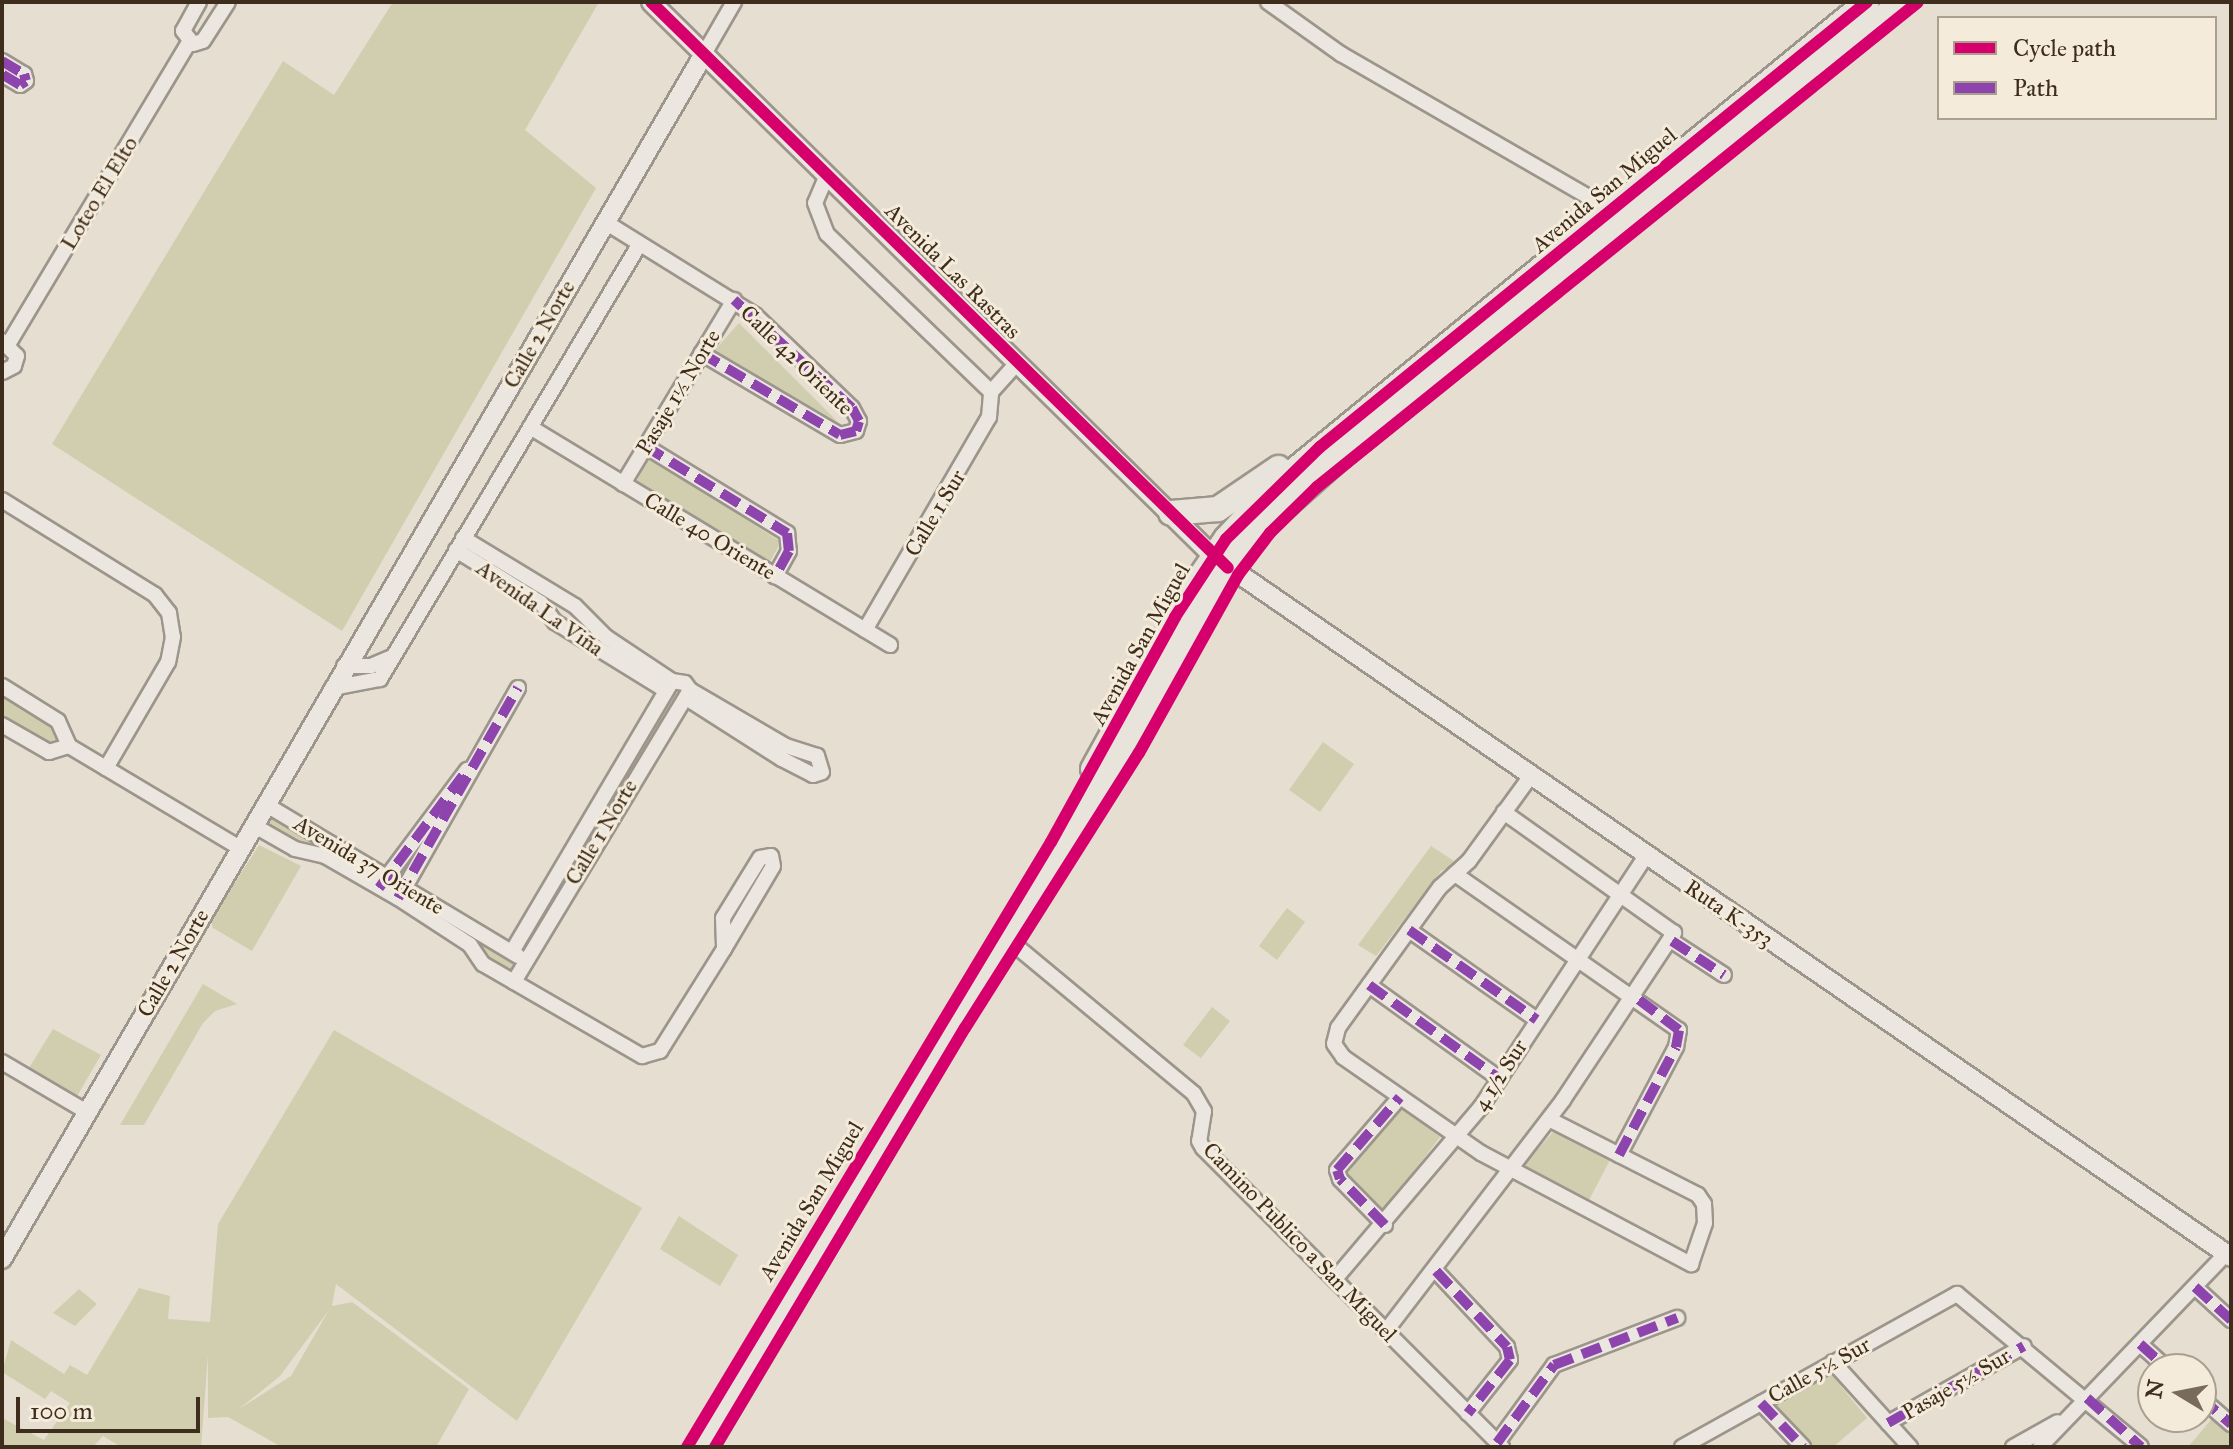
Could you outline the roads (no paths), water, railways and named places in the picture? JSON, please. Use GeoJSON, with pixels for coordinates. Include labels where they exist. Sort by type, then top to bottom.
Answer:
{"type":"FeatureCollection","features":[{"type":"Feature","properties":{"kind":"highway","name":"Avenida San Miguel"},"geometry":{"type":"LineString","coordinates":[[687,1447],[1253,509],[1320,447],[1512,294],[1609,209],[1867,2]]}},
{"type":"Feature","properties":{"kind":"highway","name":"Avenida San Miguel"},"geometry":{"type":"LineString","coordinates":[[705,1447],[1010,941],[1221,562],[1290,498],[1902,2]]}},
{"type":"Feature","properties":{"kind":"highway"},"geometry":{"type":"LineString","coordinates":[[1609,209],[1635,217]]}},
{"type":"Feature","properties":{"kind":"highway"},"geometry":{"type":"LineString","coordinates":[[1171,513],[1218,509],[1320,447]]}},
{"type":"Feature","properties":{"kind":"main road","name":"Avenida Las Rastras"},"geometry":{"type":"LineString","coordinates":[[651,2],[1221,562]]}},
{"type":"Feature","properties":{"kind":"main road","name":"Calle 2 Norte"},"geometry":{"type":"LineString","coordinates":[[2,1259],[344,666],[704,54]]}},
{"type":"Feature","properties":{"kind":"main road","name":"Ruta K-353"},"geometry":{"type":"LineString","coordinates":[[1221,562],[2228,1256]]}},
{"type":"Feature","properties":{"kind":"street","name":"Loteo El Elto"},"geometry":{"type":"LineString","coordinates":[[189,42],[184,28],[199,2]]}},
{"type":"Feature","properties":{"kind":"street","name":"Loteo El Elto"},"geometry":{"type":"LineString","coordinates":[[189,42],[203,41],[228,2]]}},
{"type":"Feature","properties":{"kind":"street","name":"Calle 2 Norte"},"geometry":{"type":"LineString","coordinates":[[704,54],[734,2]]}},
{"type":"Feature","properties":{"kind":"street"},"geometry":{"type":"LineString","coordinates":[[1268,2],[1341,54],[1609,209]]}},
{"type":"Feature","properties":{"kind":"street","name":"Loteo El Elto"},"geometry":{"type":"LineString","coordinates":[[2,372],[16,361],[6,342],[189,42]]}},
{"type":"Feature","properties":{"kind":"street"},"geometry":{"type":"LineString","coordinates":[[2,61],[24,74],[26,81],[20,85],[2,74]]}},
{"type":"Feature","properties":{"kind":"street"},"geometry":{"type":"LineString","coordinates":[[827,175],[815,203],[822,228],[991,392],[1017,363]]}},
{"type":"Feature","properties":{"kind":"street","name":"Calle 42 Oriente"},"geometry":{"type":"LineString","coordinates":[[605,222],[734,300],[852,408],[858,427],[854,434],[840,435],[701,353]]}},
{"type":"Feature","properties":{"kind":"street","name":"Calle 2 Norte"},"geometry":{"type":"LineString","coordinates":[[332,688],[376,682],[639,245]]}},
{"type":"Feature","properties":{"kind":"street","name":"Pasaje 1½ Norte"},"geometry":{"type":"LineString","coordinates":[[623,484],[734,300]]}},
{"type":"Feature","properties":{"kind":"street","name":"Calle 1 Sur"},"geometry":{"type":"LineString","coordinates":[[865,630],[989,417],[991,392]]}},
{"type":"Feature","properties":{"kind":"street","name":"Calle 40 Oriente"},"geometry":{"type":"LineString","coordinates":[[530,427],[890,645]]}},
{"type":"Feature","properties":{"kind":"street"},"geometry":{"type":"LineString","coordinates":[[645,446],[787,533],[789,551],[775,576]]}},
{"type":"Feature","properties":{"kind":"street"},"geometry":{"type":"LineString","coordinates":[[2,500],[155,595],[171,621],[168,662],[106,768]]}},
{"type":"Feature","properties":{"kind":"street","name":"Avenida La Viña"},"geometry":{"type":"LineString","coordinates":[[460,544],[541,603],[555,622],[668,689]]}},
{"type":"Feature","properties":{"kind":"street","name":"Avenida La Viña"},"geometry":{"type":"LineString","coordinates":[[460,544],[575,606],[606,637],[668,689]]}},
{"type":"Feature","properties":{"kind":"street"},"geometry":{"type":"LineString","coordinates":[[344,666],[371,666],[393,657]]}},
{"type":"Feature","properties":{"kind":"street"},"geometry":{"type":"LineString","coordinates":[[688,697],[685,683],[668,689],[671,703],[688,697],[786,746],[817,756],[824,764],[822,772],[813,775],[782,759],[688,697]]}},
{"type":"Feature","properties":{"kind":"street"},"geometry":{"type":"LineString","coordinates":[[2,686],[58,721],[69,746],[240,848]]}},
{"type":"Feature","properties":{"kind":"street"},"geometry":{"type":"LineString","coordinates":[[402,892],[518,688]]}},
{"type":"Feature","properties":{"kind":"street","name":"Calle 1 Norte"},"geometry":{"type":"LineString","coordinates":[[513,950],[668,689]]}},
{"type":"Feature","properties":{"kind":"street","name":"Calle 1 Norte"},"geometry":{"type":"LineString","coordinates":[[522,963],[657,740],[688,697]]}},
{"type":"Feature","properties":{"kind":"street"},"geometry":{"type":"LineString","coordinates":[[2,725],[49,752],[69,746]]}},
{"type":"Feature","properties":{"kind":"street"},"geometry":{"type":"LineString","coordinates":[[379,888],[453,782],[474,766]]}},
{"type":"Feature","properties":{"kind":"street"},"geometry":{"type":"LineString","coordinates":[[1530,777],[1409,930],[1338,1028],[1334,1044],[1343,1057],[1455,1137],[1511,1171],[1691,1264],[1705,1223],[1704,1204],[1698,1195],[1549,1119]]}},
{"type":"Feature","properties":{"kind":"street","name":"Avenida 37 Oriente"},"geometry":{"type":"LineString","coordinates":[[265,804],[389,874],[402,892],[465,942],[483,964],[637,1055],[660,1051],[724,949]]}},
{"type":"Feature","properties":{"kind":"street"},"geometry":{"type":"LineString","coordinates":[[1386,1331],[1436,1271],[1511,1171],[1672,941],[1672,926],[1504,812]]}},
{"type":"Feature","properties":{"kind":"street","name":"Avenida 37 Oriente"},"geometry":{"type":"LineString","coordinates":[[253,825],[295,849],[325,856],[379,888],[402,892],[472,927],[513,950],[522,963]]}},
{"type":"Feature","properties":{"kind":"street"},"geometry":{"type":"LineString","coordinates":[[771,856],[773,866],[724,949],[719,937],[723,918],[760,858],[771,856]]}},
{"type":"Feature","properties":{"kind":"street","name":"4 1/2 Sur"},"geometry":{"type":"LineString","coordinates":[[1335,1279],[1385,1225],[1500,1079],[1646,856]]}},
{"type":"Feature","properties":{"kind":"street"},"geometry":{"type":"LineString","coordinates":[[1455,874],[1679,1030],[1676,1047],[1619,1155]]}},
{"type":"Feature","properties":{"kind":"street"},"geometry":{"type":"LineString","coordinates":[[465,942],[472,927]]}},
{"type":"Feature","properties":{"kind":"street"},"geometry":{"type":"LineString","coordinates":[[1409,930],[1537,1020]]}},
{"type":"Feature","properties":{"kind":"street","name":"Camino Publico a San Miguel"},"geometry":{"type":"LineString","coordinates":[[1010,941],[1194,1094],[1204,1111],[1201,1144],[1500,1445]]}},
{"type":"Feature","properties":{"kind":"street"},"geometry":{"type":"LineString","coordinates":[[1672,941],[1724,975]]}},
{"type":"Feature","properties":{"kind":"street"},"geometry":{"type":"LineString","coordinates":[[514,982],[522,963]]}},
{"type":"Feature","properties":{"kind":"street"},"geometry":{"type":"LineString","coordinates":[[1369,985],[1500,1079]]}},
{"type":"Feature","properties":{"kind":"street"},"geometry":{"type":"LineString","coordinates":[[2,1062],[87,1112]]}},
{"type":"Feature","properties":{"kind":"street"},"geometry":{"type":"LineString","coordinates":[[1385,1225],[1337,1173],[1400,1097]]}},
{"type":"Feature","properties":{"kind":"street"},"geometry":{"type":"LineString","coordinates":[[2040,1447],[2228,1256]]}},
{"type":"Feature","properties":{"kind":"street"},"geometry":{"type":"LineString","coordinates":[[1436,1271],[1507,1347],[1510,1360],[1468,1413]]}},
{"type":"Feature","properties":{"kind":"street"},"geometry":{"type":"LineString","coordinates":[[2195,1287],[2231,1320]]}},
{"type":"Feature","properties":{"kind":"street","name":"Calle 5½ Sur"},"geometry":{"type":"LineString","coordinates":[[1682,1447],[1957,1294],[2024,1346]]}},
{"type":"Feature","properties":{"kind":"street"},"geometry":{"type":"LineString","coordinates":[[1500,1445],[1554,1365],[1677,1318]]}},
{"type":"Feature","properties":{"kind":"street"},"geometry":{"type":"LineString","coordinates":[[2140,1344],[2150,1353]]}},
{"type":"Feature","properties":{"kind":"street"},"geometry":{"type":"LineString","coordinates":[[2024,1346],[2141,1447]]}},
{"type":"Feature","properties":{"kind":"street","name":"Pasaje 5½ Sur"},"geometry":{"type":"LineString","coordinates":[[1888,1423],[2024,1346]]}},
{"type":"Feature","properties":{"kind":"street"},"geometry":{"type":"LineString","coordinates":[[1833,1362],[1910,1447]]}},
{"type":"Feature","properties":{"kind":"street"},"geometry":{"type":"LineString","coordinates":[[1761,1403],[1803,1447]]}},
{"type":"Feature","properties":{"kind":"street"},"geometry":{"type":"LineString","coordinates":[[2013,1447],[2074,1413]]}}]}
